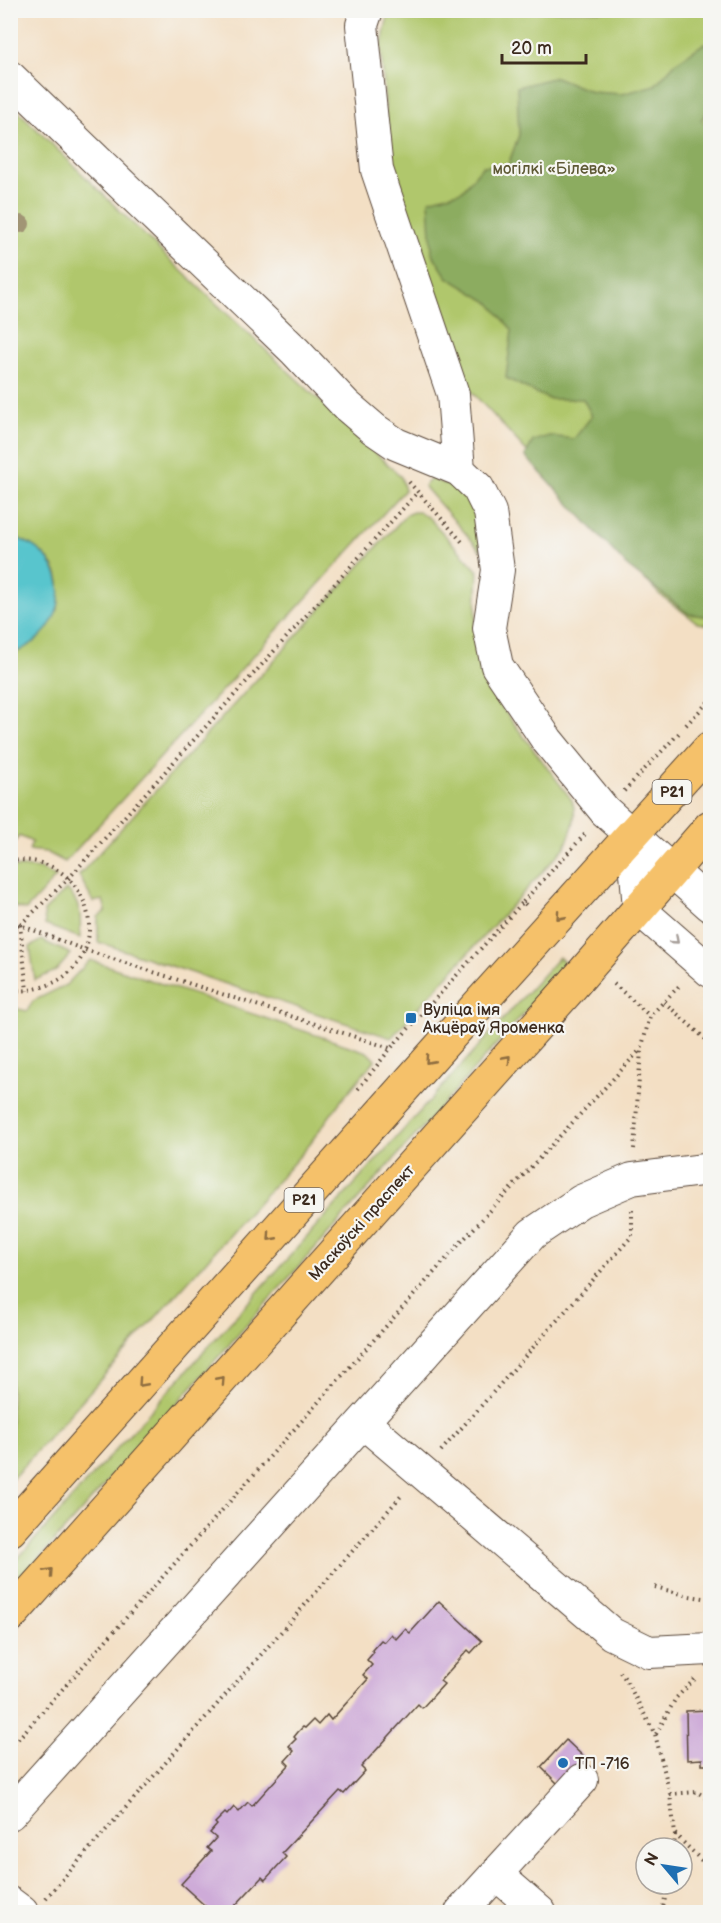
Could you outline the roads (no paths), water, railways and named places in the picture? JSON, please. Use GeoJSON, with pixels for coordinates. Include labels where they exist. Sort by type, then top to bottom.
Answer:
{"type":"FeatureCollection","features":[{"type":"Feature","properties":{"kind":"main road","name":"Р21"},"geometry":{"type":"LineString","coordinates":[[10,1530],[434,1054],[711,748]]}},
{"type":"Feature","properties":{"kind":"main road","name":"Маскоўскі праспект"},"geometry":{"type":"LineString","coordinates":[[10,1616],[711,827]]}},
{"type":"Feature","properties":{"kind":"street"},"geometry":{"type":"LineString","coordinates":[[367,10],[362,25],[377,170],[453,394],[459,470]]}},
{"type":"Feature","properties":{"kind":"street"},"geometry":{"type":"LineString","coordinates":[[10,77],[295,351],[346,405],[396,444],[459,470],[478,488],[490,512],[498,570],[489,628],[497,666],[547,740],[605,812],[711,905]]}},
{"type":"Feature","properties":{"kind":"street"},"geometry":{"type":"LineString","coordinates":[[633,836],[639,909],[698,975]]}},
{"type":"Feature","properties":{"kind":"street"},"geometry":{"type":"LineString","coordinates":[[10,1814],[532,1234],[581,1202],[632,1179],[711,1169]]}},
{"type":"Feature","properties":{"kind":"street"},"geometry":{"type":"LineString","coordinates":[[364,1423],[612,1634],[649,1652],[711,1649]]}},
{"type":"Feature","properties":{"kind":"street"},"geometry":{"type":"LineString","coordinates":[[461,1912],[582,1780]]}},
{"type":"Feature","properties":{"kind":"street"},"geometry":{"type":"LineString","coordinates":[[496,1874],[540,1912]]}},
{"type":"Feature","properties":{"kind":"street"},"geometry":{"type":"LineString","coordinates":[[10,1903],[32,1908]]}},
{"type":"Feature","properties":{"kind":"water"},"geometry":{"type":"Polygon","coordinates":[[[10,536],[32,546],[48,559],[57,576],[60,594],[56,612],[47,629],[32,643],[11,654],[10,536]]]}},
{"type":"Feature","properties":{"kind":"place","name":"Вуліца імя Акцёраў Яроменка"},"geometry":{"type":"Point","coordinates":[411,1018]}},
{"type":"Feature","properties":{"kind":"place","name":"ТП -716"},"geometry":{"type":"Point","coordinates":[563,1763]}},
{"type":"Feature","properties":{"kind":"park label","name":"могілкі «Білева»"},"geometry":{"type":"Point","coordinates":[554,168]}}]}
